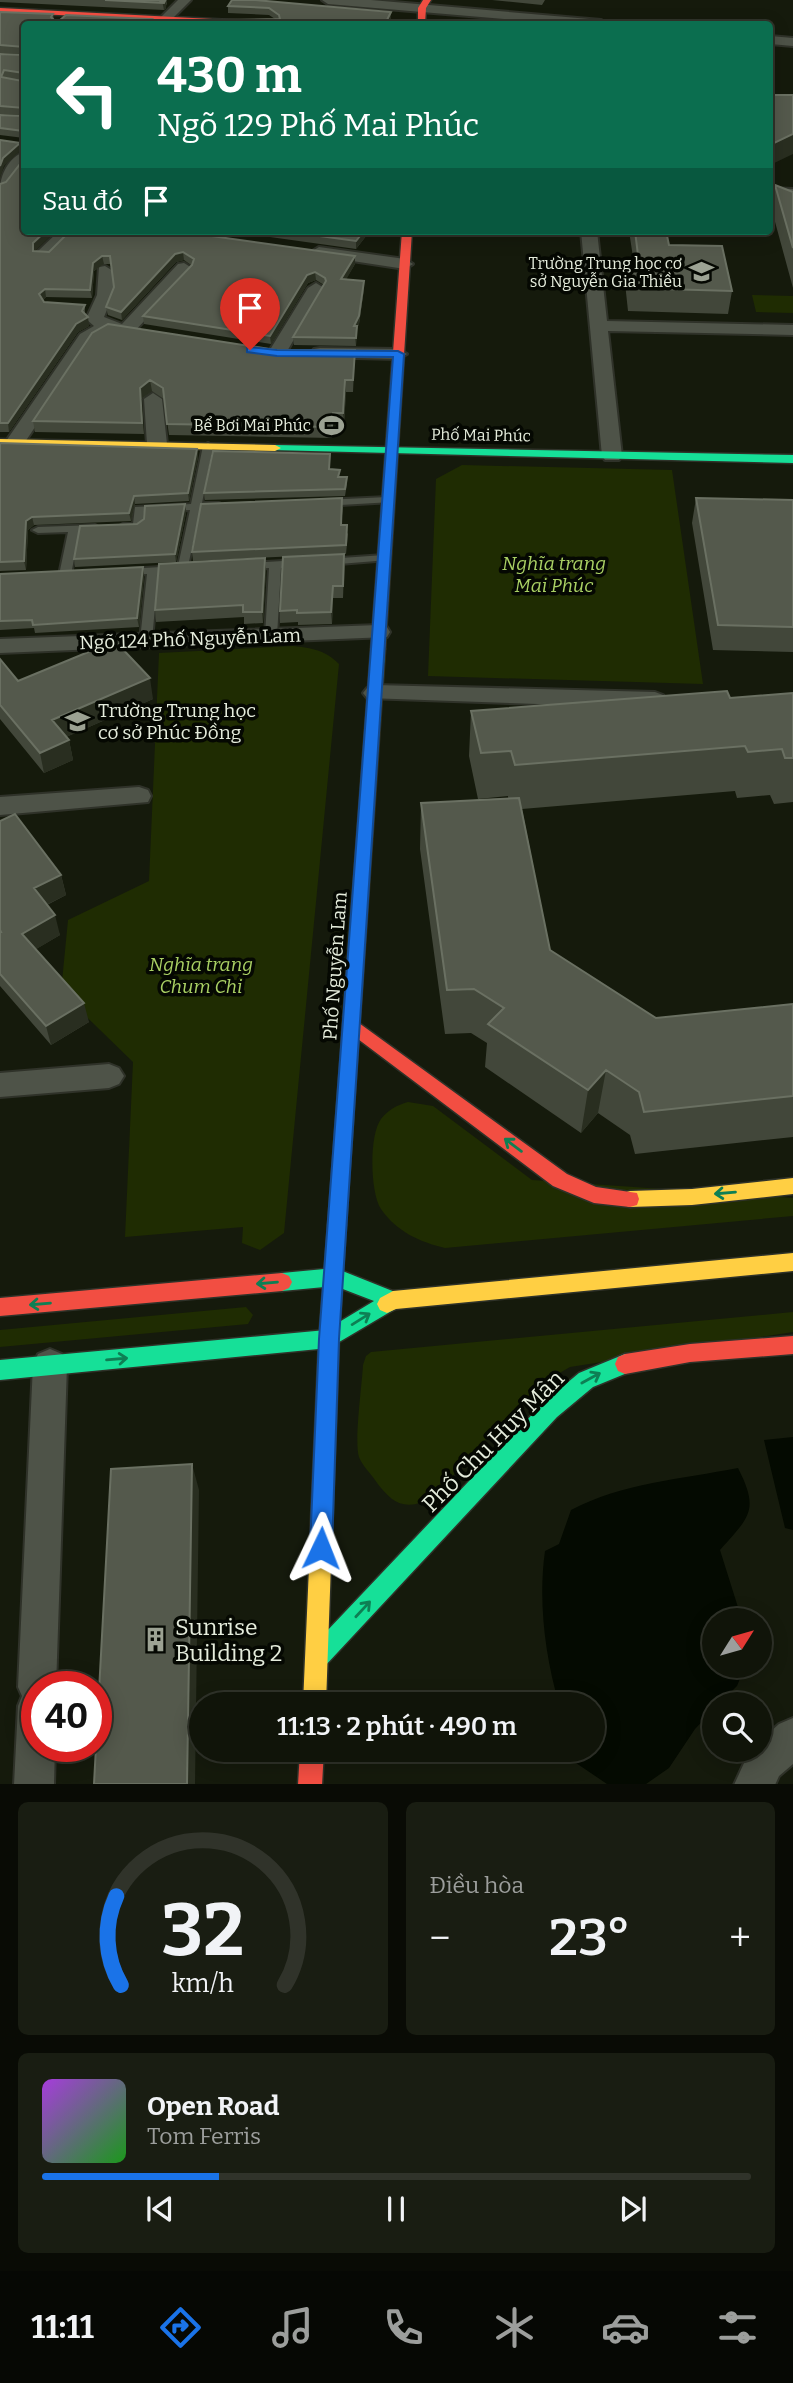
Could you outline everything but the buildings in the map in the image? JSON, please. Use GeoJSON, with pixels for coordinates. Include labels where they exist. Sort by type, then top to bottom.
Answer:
{"type":"FeatureCollection","features":[{"type":"Feature","properties":{"kind":"street"},"geometry":{"type":"LineString","coordinates":[[0,10],[63,19],[163,21],[185,0]]}},
{"type":"Feature","properties":{"kind":"street"},"geometry":{"type":"LineString","coordinates":[[328,0],[424,11],[560,21]]}},
{"type":"Feature","properties":{"kind":"street"},"geometry":{"type":"LineString","coordinates":[[773,40],[793,42]]}},
{"type":"Feature","properties":{"kind":"street"},"geometry":{"type":"LineString","coordinates":[[0,185],[21,160]]}},
{"type":"Feature","properties":{"kind":"street"},"geometry":{"type":"LineString","coordinates":[[773,193],[793,194]]}},
{"type":"Feature","properties":{"kind":"street"},"geometry":{"type":"LineString","coordinates":[[43,255],[64,235]]}},
{"type":"Feature","properties":{"kind":"street","name":"Phố Nguyễn Lam"},"geometry":{"type":"LineString","coordinates":[[315,1692],[329,1339],[407,235]]}},
{"type":"Feature","properties":{"kind":"street"},"geometry":{"type":"LineString","coordinates":[[589,235],[612,456]]}},
{"type":"Feature","properties":{"kind":"street"},"geometry":{"type":"LineString","coordinates":[[296,248],[405,264]]}},
{"type":"Feature","properties":{"kind":"street"},"geometry":{"type":"LineString","coordinates":[[127,329],[184,268]]}},
{"type":"Feature","properties":{"kind":"street"},"geometry":{"type":"LineString","coordinates":[[105,271],[105,295],[95,319],[106,327],[150,332]]}},
{"type":"Feature","properties":{"kind":"street"},"geometry":{"type":"LineString","coordinates":[[316,288],[271,352],[398,354]]}},
{"type":"Feature","properties":{"kind":"street"},"geometry":{"type":"LineString","coordinates":[[76,305],[101,306]]}},
{"type":"Feature","properties":{"kind":"street"},"geometry":{"type":"LineString","coordinates":[[598,326],[793,330]]}},
{"type":"Feature","properties":{"kind":"street"},"geometry":{"type":"LineString","coordinates":[[7,443],[86,338],[106,327]]}},
{"type":"Feature","properties":{"kind":"street"},"geometry":{"type":"LineString","coordinates":[[153,399],[157,444]]}},
{"type":"Feature","properties":{"kind":"street","name":"Phố Mai Phúc"},"geometry":{"type":"LineString","coordinates":[[7,443],[793,459]]}},
{"type":"Feature","properties":{"kind":"street","name":"Ngõ 124 Phố Nguyễn Lam"},"geometry":{"type":"LineString","coordinates":[[0,646],[379,632]]}},
{"type":"Feature","properties":{"kind":"street"},"geometry":{"type":"LineString","coordinates":[[375,693],[683,701]]}},
{"type":"Feature","properties":{"kind":"street"},"geometry":{"type":"LineString","coordinates":[[0,806],[139,796]]}},
{"type":"Feature","properties":{"kind":"street"},"geometry":{"type":"LineString","coordinates":[[352,1025],[560,1180],[593,1195],[628,1200],[658,1199],[793,1186]]}},
{"type":"Feature","properties":{"kind":"street"},"geometry":{"type":"LineString","coordinates":[[0,1085],[109,1076]]}},
{"type":"Feature","properties":{"kind":"street"},"geometry":{"type":"LineString","coordinates":[[0,1370],[329,1339],[393,1300],[793,1262]]}},
{"type":"Feature","properties":{"kind":"street"},"geometry":{"type":"LineString","coordinates":[[0,1307],[335,1277],[393,1300]]}},
{"type":"Feature","properties":{"kind":"street","name":"Phố Chu Huy Mân"},"geometry":{"type":"LineString","coordinates":[[316,1659],[541,1420],[577,1386],[609,1369],[642,1359],[793,1345]]}},
{"type":"Feature","properties":{"kind":"street"},"geometry":{"type":"LineString","coordinates":[[38,1671],[50,1365]]}},
{"type":"Feature","properties":{"kind":"street"},"geometry":{"type":"LineString","coordinates":[[754,1784],[765,1762],[793,1738]]}},
{"type":"Feature","properties":{"kind":"street"},"geometry":{"type":"LineString","coordinates":[[34,1784],[35,1762]]}},
{"type":"Feature","properties":{"kind":"street"},"geometry":{"type":"LineString","coordinates":[[310,1784],[311,1762]]}},
{"type":"Feature","properties":{"kind":"lane"},"geometry":{"type":"LineString","coordinates":[[183,569],[208,446]]}},
{"type":"Feature","properties":{"kind":"lane"},"geometry":{"type":"LineString","coordinates":[[315,503],[388,500]]}},
{"type":"Feature","properties":{"kind":"lane"},"geometry":{"type":"LineString","coordinates":[[38,530],[138,527],[139,509],[236,506]]}},
{"type":"Feature","properties":{"kind":"lane"},"geometry":{"type":"LineString","coordinates":[[65,575],[74,529]]}},
{"type":"Feature","properties":{"kind":"lane"},"geometry":{"type":"LineString","coordinates":[[235,566],[384,558]]}},
{"type":"Feature","properties":{"kind":"lane"},"geometry":{"type":"LineString","coordinates":[[271,636],[275,565]]}},
{"type":"Feature","properties":{"kind":"lane"},"geometry":{"type":"LineString","coordinates":[[115,572],[196,568]]}},
{"type":"Feature","properties":{"kind":"lane"},"geometry":{"type":"LineString","coordinates":[[145,640],[153,570]]}},
{"type":"Feature","properties":{"kind":"green space"},"geometry":{"type":"Polygon","coordinates":[[[752,295],[793,296],[793,313],[756,312],[752,295]]]}},
{"type":"Feature","properties":{"kind":"green space","name":"Nghĩa trang Mai Phúc"},"geometry":{"type":"Polygon","coordinates":[[[462,465],[672,470],[703,684],[428,676],[436,479],[462,465]]]}},
{"type":"Feature","properties":{"kind":"green space","name":"Nghĩa trang Chum Chi"},"geometry":{"type":"Polygon","coordinates":[[[293,646],[318,650],[339,664],[284,1233],[260,1250],[242,1243],[243,1227],[125,1237],[133,1062],[61,992],[68,920],[149,881],[159,653],[293,646]]]}},
{"type":"Feature","properties":{"kind":"green space"},"geometry":{"type":"Polygon","coordinates":[[[408,1102],[433,1106],[532,1180],[793,1198],[793,1216],[445,1248],[436,1246],[410,1235],[394,1224],[377,1201],[372,1164],[377,1127],[390,1110],[408,1102]]]}},
{"type":"Feature","properties":{"kind":"green space"},"geometry":{"type":"Polygon","coordinates":[[[246,1307],[253,1315],[248,1324],[0,1347],[0,1330],[246,1307]]]}},
{"type":"Feature","properties":{"kind":"green space"},"geometry":{"type":"Polygon","coordinates":[[[793,1312],[793,1332],[570,1367],[516,1408],[436,1494],[418,1503],[402,1504],[388,1496],[359,1457],[358,1427],[363,1365],[366,1356],[371,1352],[793,1312]]]}},
{"type":"Feature","properties":{"kind":"shaded area"},"geometry":{"type":"Polygon","coordinates":[[[793,1437],[793,1530],[785,1528],[764,1440],[793,1437]]]}},
{"type":"Feature","properties":{"kind":"shaded area"},"geometry":{"type":"Polygon","coordinates":[[[738,1468],[745,1483],[750,1504],[748,1513],[720,1550],[738,1608],[702,1608],[702,1678],[740,1678],[731,1692],[702,1692],[702,1722],[669,1768],[646,1784],[607,1784],[576,1762],[605,1762],[605,1692],[556,1692],[554,1686],[543,1609],[545,1551],[559,1544],[571,1510],[611,1494],[653,1483],[738,1468]]]}},
{"type":"Feature","properties":{"kind":"traffic: fast"},"geometry":{"type":"LineString","coordinates":[[275,448],[793,459]]}},
{"type":"Feature","properties":{"kind":"traffic: fast"},"geometry":{"type":"LineString","coordinates":[[337,1225],[378,649]]}},
{"type":"Feature","properties":{"kind":"traffic: fast"},"geometry":{"type":"LineString","coordinates":[[282,1282],[335,1277],[393,1300]]}},
{"type":"Feature","properties":{"kind":"traffic: fast"},"geometry":{"type":"LineString","coordinates":[[0,1370],[329,1339],[387,1304]]}},
{"type":"Feature","properties":{"kind":"traffic: fast"},"geometry":{"type":"LineString","coordinates":[[316,1659],[550,1410],[586,1380],[625,1364]]}},
{"type":"Feature","properties":{"kind":"traffic: slow"},"geometry":{"type":"LineString","coordinates":[[0,442],[275,448]]}},
{"type":"Feature","properties":{"kind":"traffic: slow"},"geometry":{"type":"LineString","coordinates":[[630,1199],[692,1197],[793,1186]]}},
{"type":"Feature","properties":{"kind":"traffic: slow"},"geometry":{"type":"LineString","coordinates":[[314,1692],[329,1339],[337,1225]]}},
{"type":"Feature","properties":{"kind":"traffic: slow"},"geometry":{"type":"LineString","coordinates":[[387,1304],[393,1300],[793,1262]]}},
{"type":"Feature","properties":{"kind":"traffic: jam"},"geometry":{"type":"LineString","coordinates":[[421,21],[422,8],[427,0]]}},
{"type":"Feature","properties":{"kind":"traffic: jam"},"geometry":{"type":"LineString","coordinates":[[0,10],[211,21]]}},
{"type":"Feature","properties":{"kind":"traffic: jam"},"geometry":{"type":"LineString","coordinates":[[378,649],[407,235]]}},
{"type":"Feature","properties":{"kind":"traffic: jam"},"geometry":{"type":"LineString","coordinates":[[352,1025],[560,1180],[594,1195],[630,1199]]}},
{"type":"Feature","properties":{"kind":"traffic: jam"},"geometry":{"type":"LineString","coordinates":[[0,1307],[282,1282]]}},
{"type":"Feature","properties":{"kind":"traffic: jam"},"geometry":{"type":"LineString","coordinates":[[625,1364],[690,1353],[793,1345]]}},
{"type":"Feature","properties":{"kind":"traffic: jam"},"geometry":{"type":"LineString","coordinates":[[310,1784],[311,1762]]}},
{"type":"Feature","properties":{"kind":"place","name":"Trường Trung học cơ sở Nguyễn Gia Thiều"},"geometry":{"type":"Point","coordinates":[702,272]}},
{"type":"Feature","properties":{"kind":"place","name":"Bể Bơi Mai Phúc"},"geometry":{"type":"Point","coordinates":[331,425]}},
{"type":"Feature","properties":{"kind":"place","name":"Trường Trung học cơ sở Phúc Đồng"},"geometry":{"type":"Point","coordinates":[78,721]}},
{"type":"Feature","properties":{"kind":"place","name":"Sunrise Building 2"},"geometry":{"type":"Point","coordinates":[155,1640]}},
{"type":"Feature","properties":{"kind":"route"},"geometry":{"type":"LineString","coordinates":[[250,350],[277,353],[398,354],[329,1339],[321,1548]]}}]}
